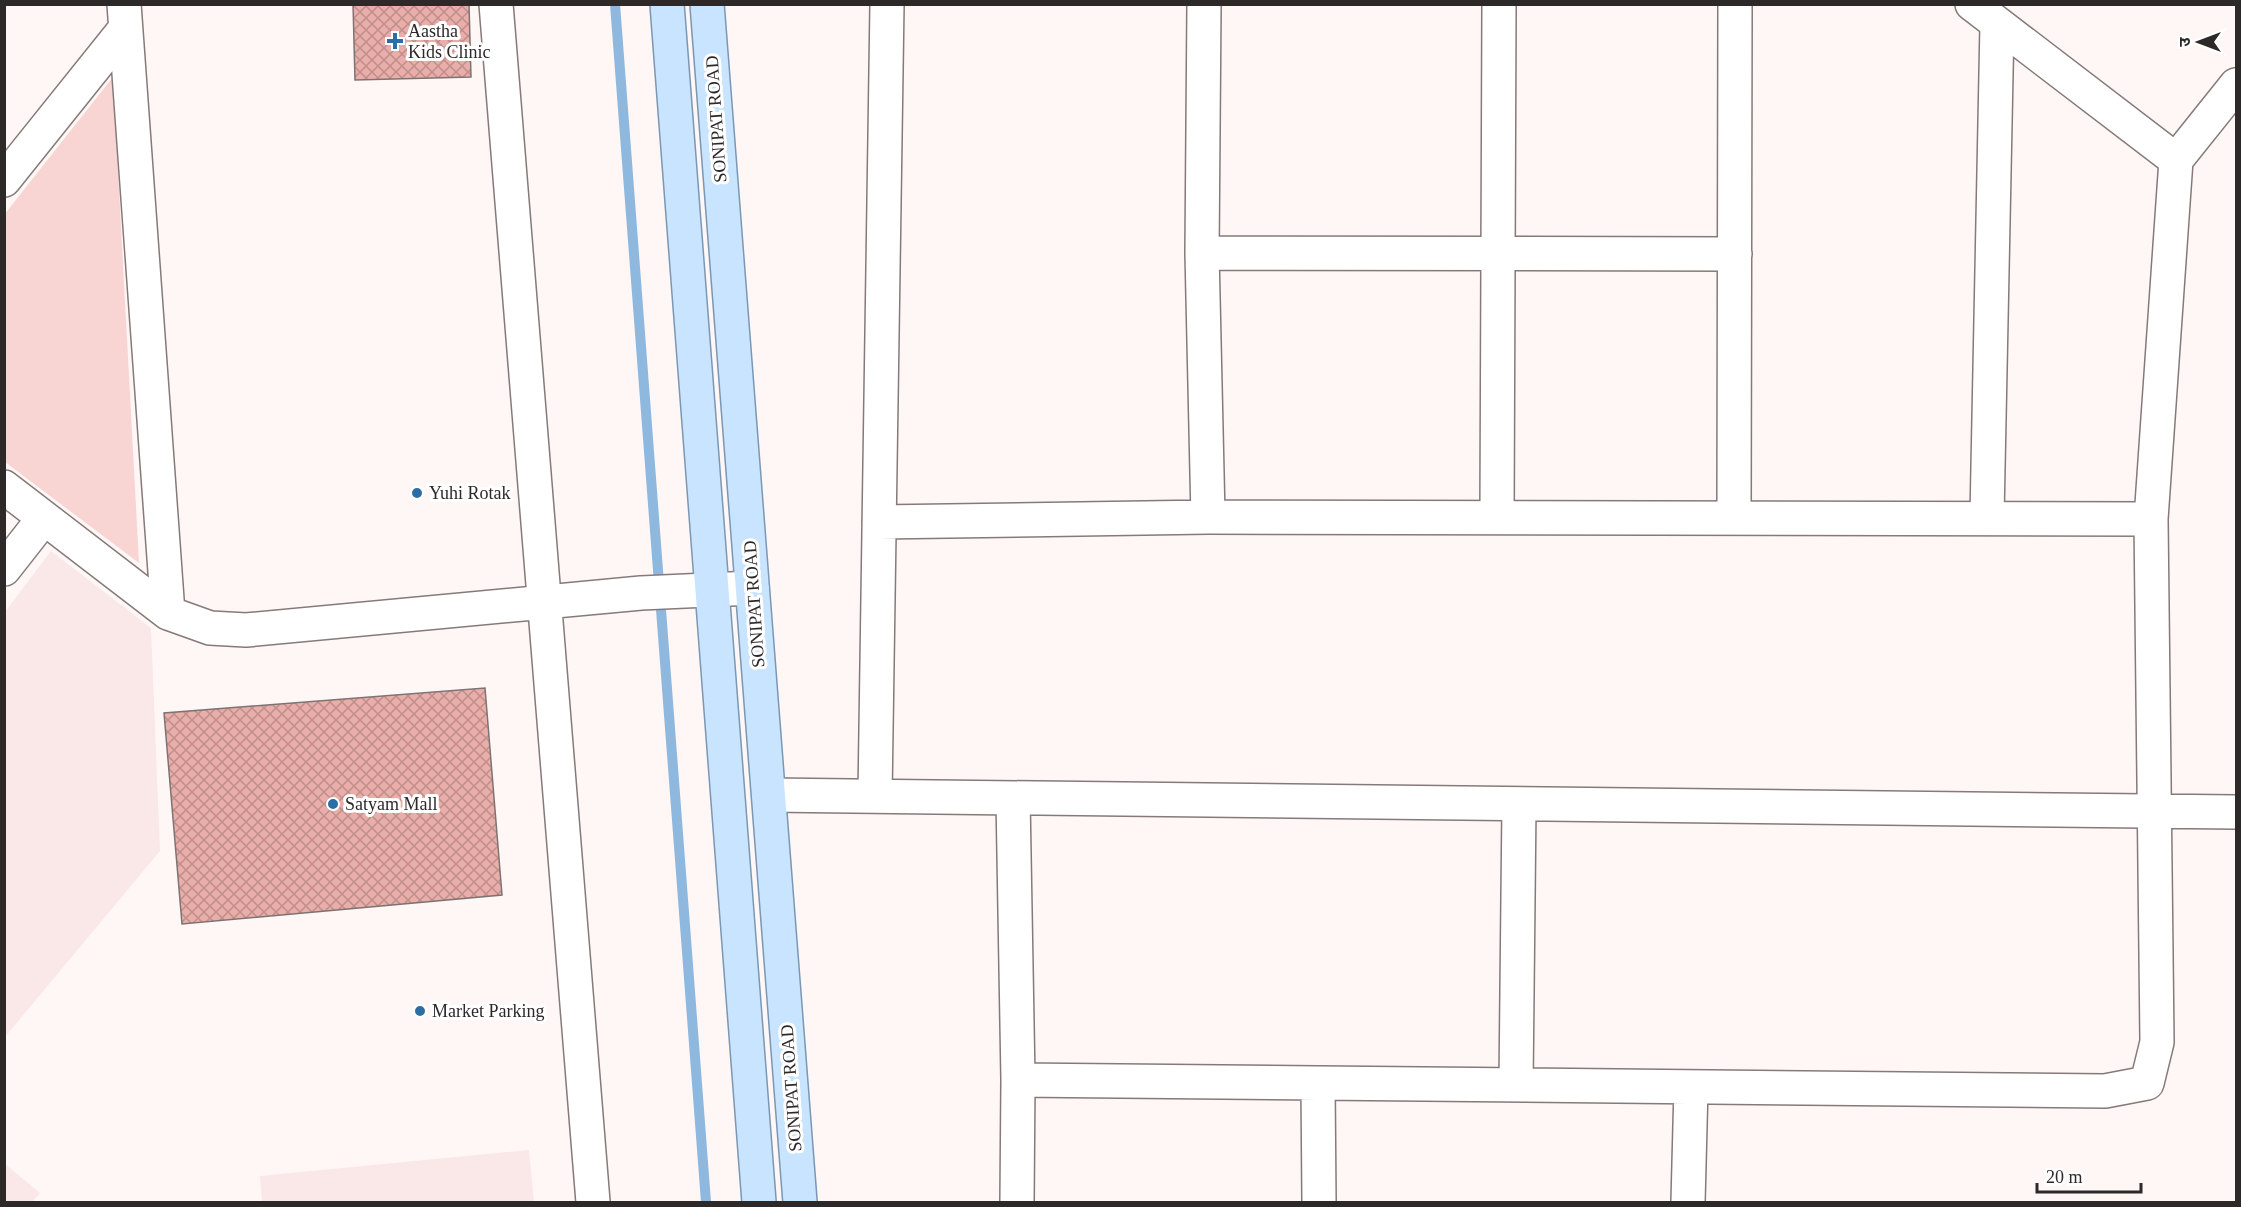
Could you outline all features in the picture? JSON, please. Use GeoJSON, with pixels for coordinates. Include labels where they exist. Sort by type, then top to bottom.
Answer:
{"type":"FeatureCollection","features":[{"type":"Feature","properties":{"kind":"main road"},"geometry":{"type":"LineString","coordinates":[[667,4],[697,590],[759,1203]]}},
{"type":"Feature","properties":{"kind":"main road","name":"SONIPAT ROAD"},"geometry":{"type":"LineString","coordinates":[[707,4],[800,1203]]}},
{"type":"Feature","properties":{"kind":"street"},"geometry":{"type":"LineString","coordinates":[[496,4],[593,1203]]}},
{"type":"Feature","properties":{"kind":"street"},"geometry":{"type":"LineString","coordinates":[[875,796],[887,4]]}},
{"type":"Feature","properties":{"kind":"street"},"geometry":{"type":"LineString","coordinates":[[1204,4],[1202,253],[1208,517]]}},
{"type":"Feature","properties":{"kind":"street"},"geometry":{"type":"LineString","coordinates":[[1497,517],[1499,4]]}},
{"type":"Feature","properties":{"kind":"street"},"geometry":{"type":"LineString","coordinates":[[1734,518],[1735,4]]}},
{"type":"Feature","properties":{"kind":"street"},"geometry":{"type":"LineString","coordinates":[[1984,14],[2176,160]]}},
{"type":"Feature","properties":{"kind":"street"},"geometry":{"type":"LineString","coordinates":[[1984,14],[1987,517]]}},
{"type":"Feature","properties":{"kind":"street"},"geometry":{"type":"LineString","coordinates":[[124,17],[168,613]]}},
{"type":"Feature","properties":{"kind":"street"},"geometry":{"type":"LineString","coordinates":[[4,180],[124,17]]}},
{"type":"Feature","properties":{"kind":"street"},"geometry":{"type":"LineString","coordinates":[[1018,1080],[2105,1091],[2147,1083],[2157,1042],[2151,519],[2176,160],[2236,85]]}},
{"type":"Feature","properties":{"kind":"street"},"geometry":{"type":"LineString","coordinates":[[1202,253],[1735,254]]}},
{"type":"Feature","properties":{"kind":"street"},"geometry":{"type":"LineString","coordinates":[[4,487],[168,613],[210,628],[246,630],[641,592],[752,588]]}},
{"type":"Feature","properties":{"kind":"street"},"geometry":{"type":"LineString","coordinates":[[879,522],[1208,517],[2151,519]]}},
{"type":"Feature","properties":{"kind":"street"},"geometry":{"type":"LineString","coordinates":[[4,569],[44,518]]}},
{"type":"Feature","properties":{"kind":"street"},"geometry":{"type":"LineString","coordinates":[[769,795],[2236,812]]}},
{"type":"Feature","properties":{"kind":"street"},"geometry":{"type":"LineString","coordinates":[[1013,798],[1018,1080],[1017,1203]]}},
{"type":"Feature","properties":{"kind":"street"},"geometry":{"type":"LineString","coordinates":[[1516,1085],[1519,804]]}},
{"type":"Feature","properties":{"kind":"street"},"geometry":{"type":"LineString","coordinates":[[1318,1083],[1319,1203]]}},
{"type":"Feature","properties":{"kind":"street"},"geometry":{"type":"LineString","coordinates":[[1688,1203],[1691,1087]]}},
{"type":"Feature","properties":{"kind":"shaded area"},"geometry":{"type":"Polygon","coordinates":[[[113,77],[139,563],[5,462],[4,215],[113,77]]]}},
{"type":"Feature","properties":{"kind":"shaded area"},"geometry":{"type":"Polygon","coordinates":[[[51,551],[151,628],[160,851],[5,1037],[5,612],[51,551]]]}},
{"type":"Feature","properties":{"kind":"shaded area"},"geometry":{"type":"Polygon","coordinates":[[[529,1150],[534,1202],[262,1202],[260,1176],[529,1150]]]}},
{"type":"Feature","properties":{"kind":"shaded area"},"geometry":{"type":"Polygon","coordinates":[[[5,1164],[40,1193],[32,1202],[5,1202],[5,1164]]]}},
{"type":"Feature","properties":{"kind":"building"},"geometry":{"type":"Polygon","coordinates":[[[353,4],[469,4],[471,77],[355,80],[353,4]]]}},
{"type":"Feature","properties":{"kind":"building","name":"Satyam Mall"},"geometry":{"type":"Polygon","coordinates":[[[485,688],[502,895],[182,924],[164,713],[485,688]]]}},
{"type":"Feature","properties":{"kind":"waterway"},"geometry":{"type":"LineString","coordinates":[[615,4],[706,1202]]}},
{"type":"Feature","properties":{"kind":"place","name":"Aastha Kids Clinic"},"geometry":{"type":"Point","coordinates":[395,41]}},
{"type":"Feature","properties":{"kind":"place","name":"Yuhi Rotak"},"geometry":{"type":"Point","coordinates":[417,493]}},
{"type":"Feature","properties":{"kind":"place","name":"Satyam Mall"},"geometry":{"type":"Point","coordinates":[333,804]}},
{"type":"Feature","properties":{"kind":"place","name":"Market Parking"},"geometry":{"type":"Point","coordinates":[420,1011]}}]}
